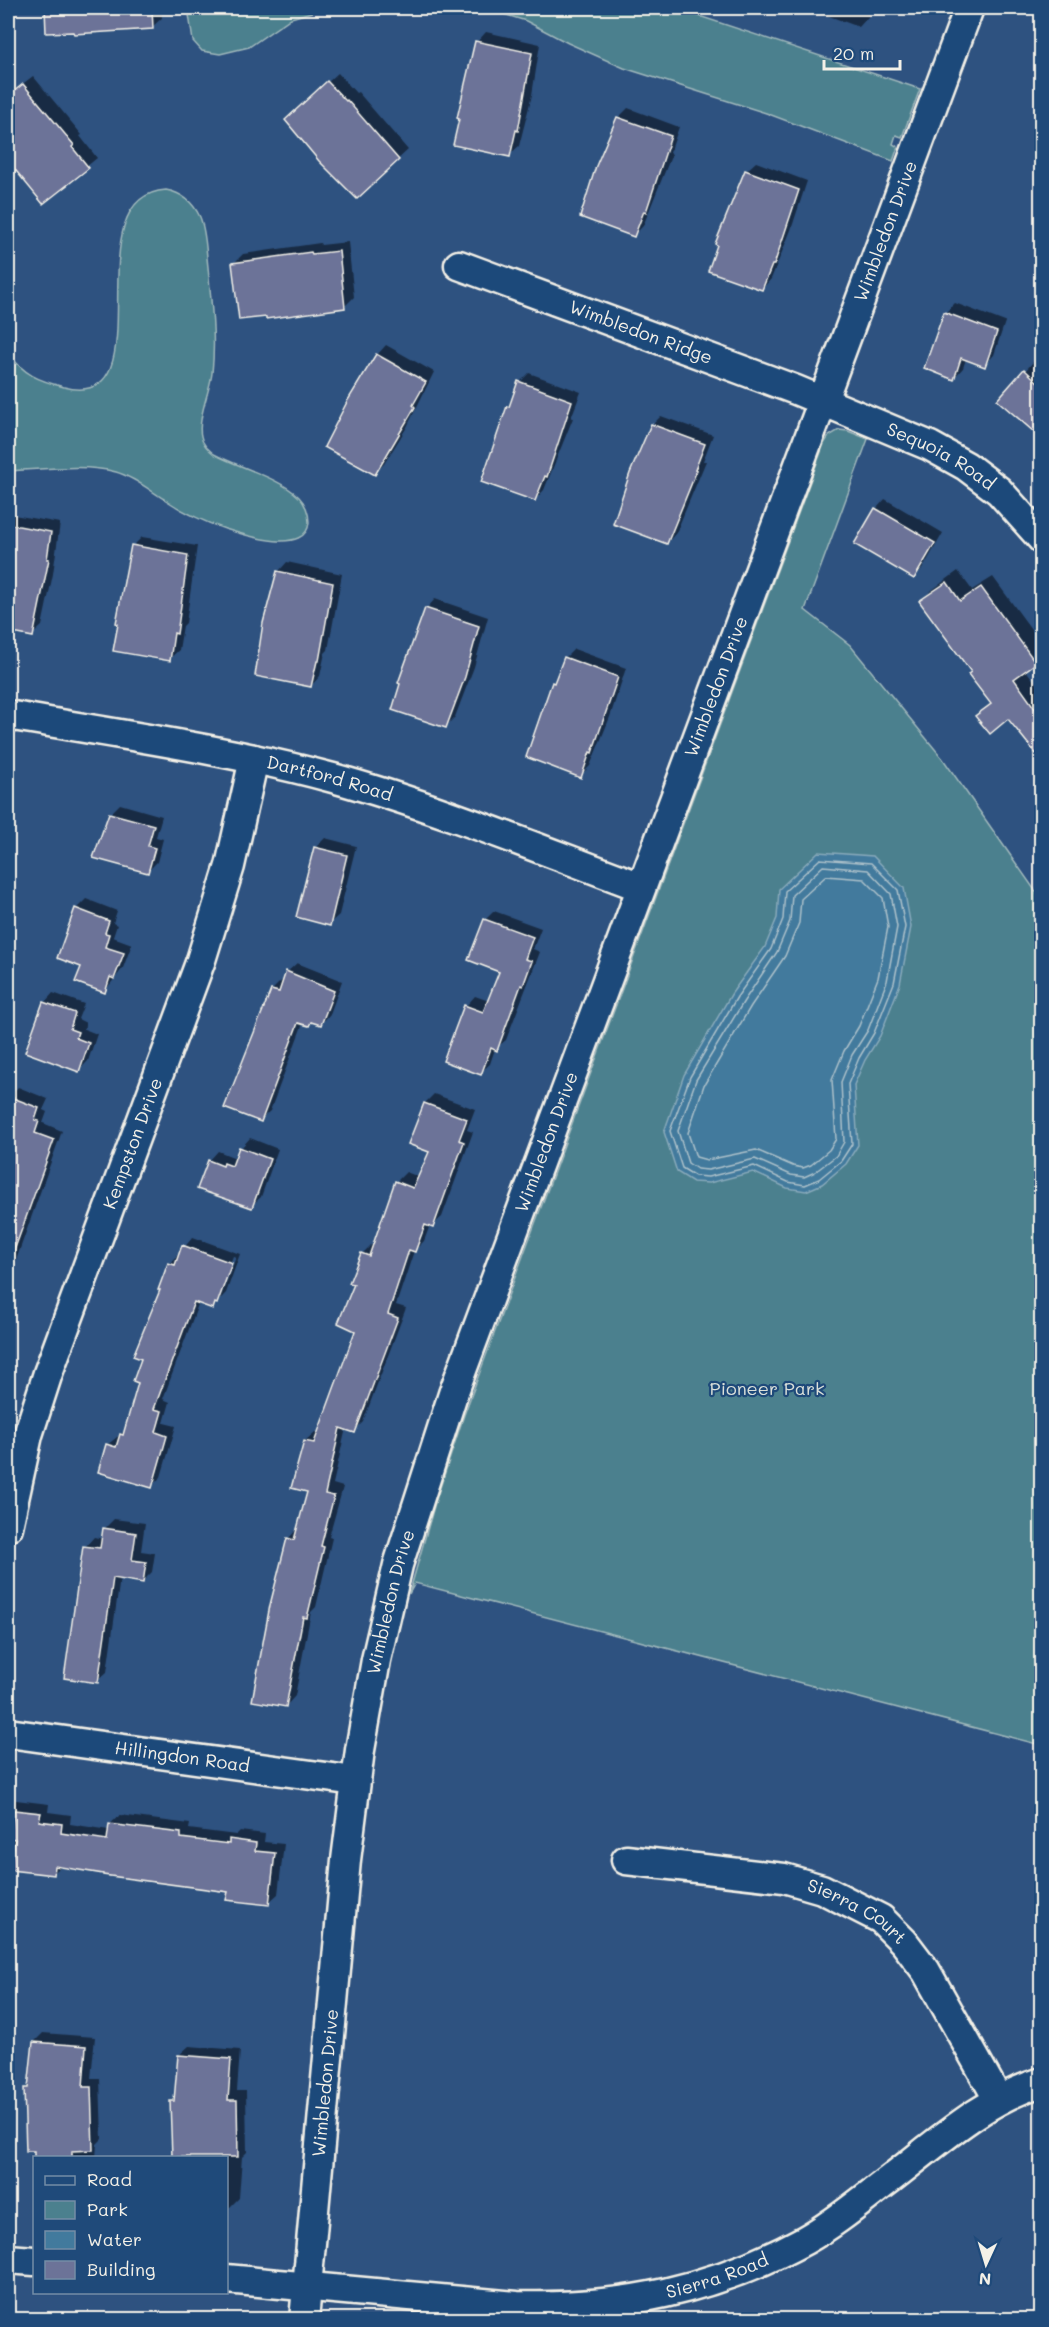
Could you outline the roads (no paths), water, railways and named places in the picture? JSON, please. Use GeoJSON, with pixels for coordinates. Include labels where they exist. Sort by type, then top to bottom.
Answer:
{"type":"FeatureCollection","features":[{"type":"Feature","properties":{"kind":"street","name":"Wimbledon Drive"},"geometry":{"type":"LineString","coordinates":[[304,2319],[355,1781],[376,1660],[411,1521],[453,1394],[969,8]]}},
{"type":"Feature","properties":{"kind":"street","name":"Wimbledon Ridge"},"geometry":{"type":"LineString","coordinates":[[459,265],[822,400]]}},
{"type":"Feature","properties":{"kind":"street","name":"Sequoia Road"},"geometry":{"type":"LineString","coordinates":[[822,400],[930,446],[966,466],[999,491],[1040,533]]}},
{"type":"Feature","properties":{"kind":"street","name":"Dartford Road"},"geometry":{"type":"LineString","coordinates":[[8,715],[254,759],[330,777],[393,796],[641,887]]}},
{"type":"Feature","properties":{"kind":"street","name":"Kempston Drive"},"geometry":{"type":"LineString","coordinates":[[8,1527],[26,1445],[45,1384],[189,995],[213,924],[238,832],[254,759]]}},
{"type":"Feature","properties":{"kind":"street","name":"Hillingdon Road"},"geometry":{"type":"LineString","coordinates":[[8,1733],[355,1781]]}},
{"type":"Feature","properties":{"kind":"street","name":"Sierra Court"},"geometry":{"type":"LineString","coordinates":[[626,1860],[784,1878],[822,1888],[880,1919],[904,1942],[926,1971],[998,2099]]}},
{"type":"Feature","properties":{"kind":"street","name":"Sierra Road"},"geometry":{"type":"LineString","coordinates":[[228,2279],[517,2306],[565,2307],[661,2295],[710,2282],[758,2264],[806,2239],[998,2099],[1041,2082]]}},
{"type":"Feature","properties":{"kind":"street"},"geometry":{"type":"LineString","coordinates":[[8,2259],[33,2261]]}},
{"type":"Feature","properties":{"kind":"water"},"geometry":{"type":"Polygon","coordinates":[[[818,852],[873,856],[904,888],[911,927],[900,984],[880,1036],[865,1060],[854,1085],[858,1145],[846,1164],[822,1184],[806,1191],[787,1188],[753,1172],[709,1183],[693,1182],[677,1172],[664,1132],[684,1075],[732,993],[765,947],[777,918],[779,889],[818,852]]]}},
{"type":"Feature","properties":{"kind":"park label","name":"Pioneer Park"},"geometry":{"type":"Point","coordinates":[767,1389]}}]}
